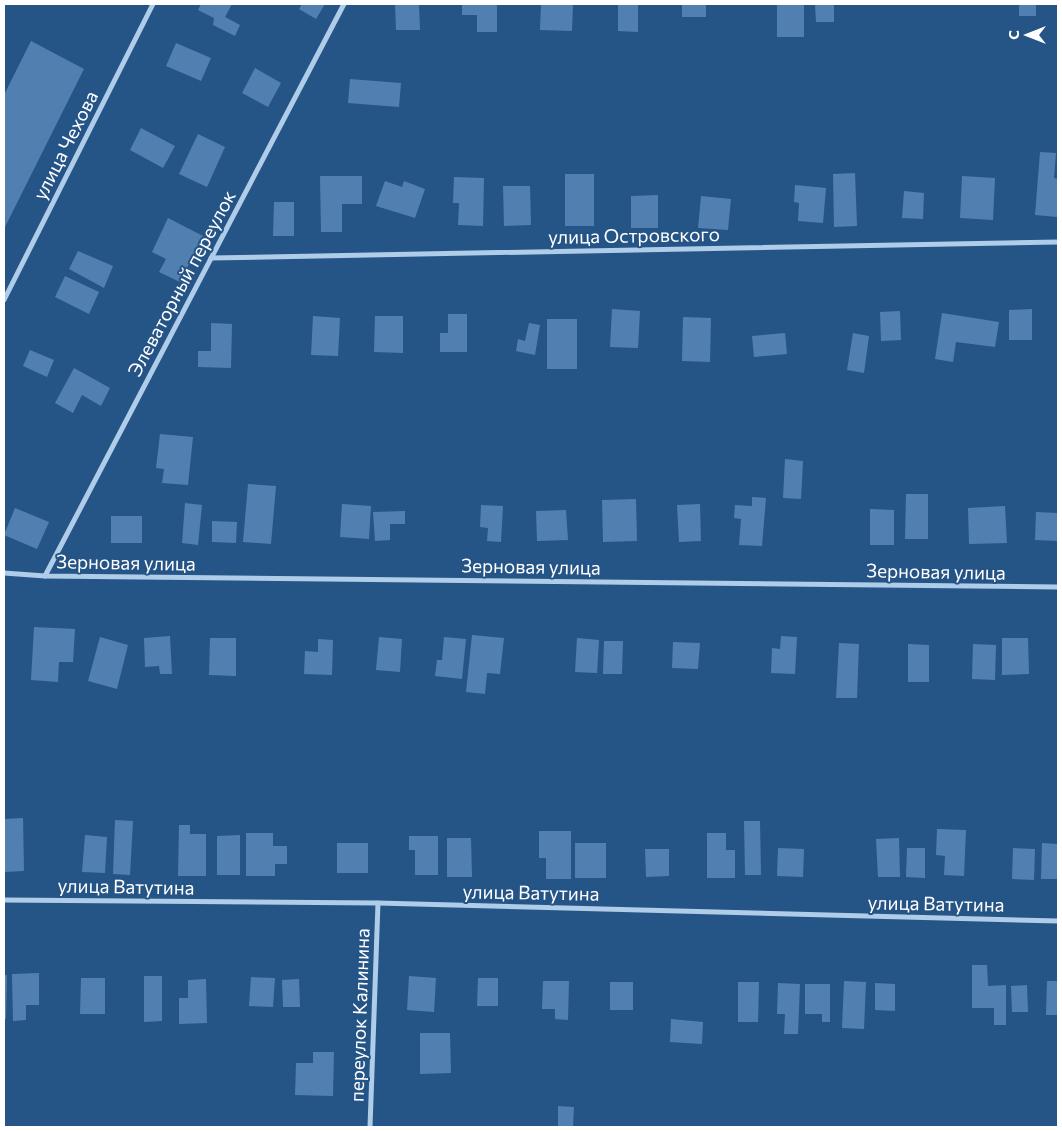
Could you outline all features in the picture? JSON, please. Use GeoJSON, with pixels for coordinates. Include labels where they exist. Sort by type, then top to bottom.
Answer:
{"type":"FeatureCollection","features":[{"type":"Feature","properties":{"kind":"street","name":"улица Чехова"},"geometry":{"type":"LineString","coordinates":[[4,300],[153,4]]}},
{"type":"Feature","properties":{"kind":"street","name":"Элеваторный переулок"},"geometry":{"type":"LineString","coordinates":[[45,576],[344,4]]}},
{"type":"Feature","properties":{"kind":"street","name":"улица Островского"},"geometry":{"type":"LineString","coordinates":[[211,258],[1058,242]]}},
{"type":"Feature","properties":{"kind":"street","name":"Зерновая улица"},"geometry":{"type":"LineString","coordinates":[[4,573],[45,576],[1058,587]]}},
{"type":"Feature","properties":{"kind":"street","name":"улица Ватутина"},"geometry":{"type":"LineString","coordinates":[[4,900],[378,903],[1058,921]]}},
{"type":"Feature","properties":{"kind":"street","name":"переулок Калинина"},"geometry":{"type":"LineString","coordinates":[[370,1127],[378,903]]}},
{"type":"Feature","properties":{"kind":"building"},"geometry":{"type":"Polygon","coordinates":[[[201,4],[232,4],[225,17],[240,25],[235,36],[213,25],[214,18],[198,10],[201,4]]]}},
{"type":"Feature","properties":{"kind":"building"},"geometry":{"type":"Polygon","coordinates":[[[302,4],[325,4],[316,19],[299,9],[302,4]]]}},
{"type":"Feature","properties":{"kind":"building"},"geometry":{"type":"Polygon","coordinates":[[[395,4],[419,4],[420,30],[396,30],[395,4]]]}},
{"type":"Feature","properties":{"kind":"building"},"geometry":{"type":"Polygon","coordinates":[[[462,4],[497,4],[497,32],[477,32],[477,15],[462,15],[462,4]]]}},
{"type":"Feature","properties":{"kind":"building"},"geometry":{"type":"Polygon","coordinates":[[[541,4],[573,4],[572,31],[540,30],[541,4]]]}},
{"type":"Feature","properties":{"kind":"building"},"geometry":{"type":"Polygon","coordinates":[[[618,4],[638,4],[638,32],[618,31],[618,4]]]}},
{"type":"Feature","properties":{"kind":"building"},"geometry":{"type":"Polygon","coordinates":[[[682,4],[706,4],[706,17],[682,17],[682,4]]]}},
{"type":"Feature","properties":{"kind":"building"},"geometry":{"type":"Polygon","coordinates":[[[777,4],[804,4],[804,37],[777,37],[777,4]]]}},
{"type":"Feature","properties":{"kind":"building"},"geometry":{"type":"Polygon","coordinates":[[[815,4],[834,4],[834,22],[816,22],[815,4]]]}},
{"type":"Feature","properties":{"kind":"building"},"geometry":{"type":"Polygon","coordinates":[[[1019,4],[1036,4],[1036,16],[1019,16],[1019,4]]]}},
{"type":"Feature","properties":{"kind":"building"},"geometry":{"type":"Polygon","coordinates":[[[31,41],[84,69],[4,229],[4,95],[31,41]]]}},
{"type":"Feature","properties":{"kind":"building"},"geometry":{"type":"Polygon","coordinates":[[[176,43],[211,58],[201,81],[166,66],[176,43]]]}},
{"type":"Feature","properties":{"kind":"building"},"geometry":{"type":"Polygon","coordinates":[[[255,68],[281,83],[268,107],[242,93],[255,68]]]}},
{"type":"Feature","properties":{"kind":"building"},"geometry":{"type":"Polygon","coordinates":[[[350,79],[401,83],[399,107],[348,103],[350,79]]]}},
{"type":"Feature","properties":{"kind":"building"},"geometry":{"type":"Polygon","coordinates":[[[141,128],[175,146],[163,168],[130,150],[141,128]]]}},
{"type":"Feature","properties":{"kind":"building"},"geometry":{"type":"Polygon","coordinates":[[[198,134],[225,147],[207,187],[179,174],[198,134]]]}},
{"type":"Feature","properties":{"kind":"building"},"geometry":{"type":"Polygon","coordinates":[[[1040,152],[1056,153],[1054,178],[1058,179],[1057,217],[1035,215],[1040,152]]]}},
{"type":"Feature","properties":{"kind":"building"},"geometry":{"type":"Polygon","coordinates":[[[855,173],[857,226],[834,227],[833,174],[855,173]]]}},
{"type":"Feature","properties":{"kind":"building"},"geometry":{"type":"Polygon","coordinates":[[[565,174],[594,174],[594,226],[565,226],[565,174]]]}},
{"type":"Feature","properties":{"kind":"building"},"geometry":{"type":"Polygon","coordinates":[[[320,176],[362,176],[362,204],[342,204],[342,232],[321,232],[320,176]]]}},
{"type":"Feature","properties":{"kind":"building"},"geometry":{"type":"Polygon","coordinates":[[[962,176],[995,178],[993,220],[960,218],[962,176]]]}},
{"type":"Feature","properties":{"kind":"building"},"geometry":{"type":"Polygon","coordinates":[[[454,177],[484,178],[483,226],[458,225],[459,203],[453,203],[454,177]]]}},
{"type":"Feature","properties":{"kind":"building"},"geometry":{"type":"Polygon","coordinates":[[[385,181],[402,187],[404,181],[425,189],[415,218],[376,206],[385,181]]]}},
{"type":"Feature","properties":{"kind":"building"},"geometry":{"type":"Polygon","coordinates":[[[795,185],[826,188],[823,223],[798,221],[799,203],[794,202],[795,185]]]}},
{"type":"Feature","properties":{"kind":"building"},"geometry":{"type":"Polygon","coordinates":[[[503,186],[530,186],[531,225],[504,226],[503,186]]]}},
{"type":"Feature","properties":{"kind":"building"},"geometry":{"type":"Polygon","coordinates":[[[904,191],[924,193],[923,219],[902,218],[904,191]]]}},
{"type":"Feature","properties":{"kind":"building"},"geometry":{"type":"Polygon","coordinates":[[[658,195],[658,228],[631,228],[631,196],[658,195]]]}},
{"type":"Feature","properties":{"kind":"building"},"geometry":{"type":"Polygon","coordinates":[[[701,196],[731,199],[728,230],[698,228],[701,196]]]}},
{"type":"Feature","properties":{"kind":"building"},"geometry":{"type":"Polygon","coordinates":[[[274,202],[294,202],[294,236],[273,236],[274,202]]]}},
{"type":"Feature","properties":{"kind":"building"},"geometry":{"type":"Polygon","coordinates":[[[168,218],[203,236],[180,282],[159,272],[166,259],[152,252],[168,218]]]}},
{"type":"Feature","properties":{"kind":"building"},"geometry":{"type":"Polygon","coordinates":[[[78,251],[113,266],[104,288],[69,269],[78,251]]]}},
{"type":"Feature","properties":{"kind":"building"},"geometry":{"type":"Polygon","coordinates":[[[65,276],[99,292],[89,314],[55,297],[65,276]]]}},
{"type":"Feature","properties":{"kind":"building"},"geometry":{"type":"Polygon","coordinates":[[[612,309],[640,311],[638,348],[610,347],[612,309]]]}},
{"type":"Feature","properties":{"kind":"building"},"geometry":{"type":"Polygon","coordinates":[[[1032,309],[1032,340],[1009,340],[1009,310],[1032,309]]]}},
{"type":"Feature","properties":{"kind":"building"},"geometry":{"type":"Polygon","coordinates":[[[900,311],[901,340],[881,341],[880,312],[900,311]]]}},
{"type":"Feature","properties":{"kind":"building"},"geometry":{"type":"Polygon","coordinates":[[[942,313],[999,322],[995,347],[956,342],[953,362],[935,359],[942,313]]]}},
{"type":"Feature","properties":{"kind":"building"},"geometry":{"type":"Polygon","coordinates":[[[448,314],[467,314],[467,352],[440,352],[440,333],[448,333],[448,314]]]}},
{"type":"Feature","properties":{"kind":"building"},"geometry":{"type":"Polygon","coordinates":[[[313,316],[340,318],[338,356],[311,355],[313,316]]]}},
{"type":"Feature","properties":{"kind":"building"},"geometry":{"type":"Polygon","coordinates":[[[375,316],[403,316],[403,353],[374,352],[375,316]]]}},
{"type":"Feature","properties":{"kind":"building"},"geometry":{"type":"Polygon","coordinates":[[[683,317],[711,318],[710,362],[682,361],[683,317]]]}},
{"type":"Feature","properties":{"kind":"building"},"geometry":{"type":"Polygon","coordinates":[[[547,319],[577,319],[577,369],[547,369],[547,319]]]}},
{"type":"Feature","properties":{"kind":"building"},"geometry":{"type":"Polygon","coordinates":[[[211,323],[232,324],[231,368],[198,367],[198,351],[211,351],[211,323]]]}},
{"type":"Feature","properties":{"kind":"building"},"geometry":{"type":"Polygon","coordinates":[[[529,323],[540,325],[535,355],[516,351],[518,339],[525,341],[529,323]]]}},
{"type":"Feature","properties":{"kind":"building"},"geometry":{"type":"Polygon","coordinates":[[[785,333],[787,354],[754,357],[752,336],[785,333]]]}},
{"type":"Feature","properties":{"kind":"building"},"geometry":{"type":"Polygon","coordinates":[[[853,333],[869,336],[864,373],[847,370],[853,333]]]}},
{"type":"Feature","properties":{"kind":"building"},"geometry":{"type":"Polygon","coordinates":[[[30,350],[54,360],[47,377],[23,366],[30,350]]]}},
{"type":"Feature","properties":{"kind":"building"},"geometry":{"type":"Polygon","coordinates":[[[74,368],[110,388],[101,406],[82,395],[73,413],[55,403],[74,368]]]}},
{"type":"Feature","properties":{"kind":"building"},"geometry":{"type":"Polygon","coordinates":[[[160,434],[193,437],[188,485],[162,483],[164,469],[156,468],[160,434]]]}},
{"type":"Feature","properties":{"kind":"building"},"geometry":{"type":"Polygon","coordinates":[[[785,459],[803,461],[801,499],[783,498],[785,459]]]}},
{"type":"Feature","properties":{"kind":"building"},"geometry":{"type":"Polygon","coordinates":[[[248,484],[276,486],[271,544],[243,542],[248,484]]]}},
{"type":"Feature","properties":{"kind":"building"},"geometry":{"type":"Polygon","coordinates":[[[906,494],[928,494],[928,539],[905,539],[906,494]]]}},
{"type":"Feature","properties":{"kind":"building"},"geometry":{"type":"Polygon","coordinates":[[[752,497],[766,498],[762,546],[739,545],[741,519],[734,518],[735,505],[752,506],[752,497]]]}},
{"type":"Feature","properties":{"kind":"building"},"geometry":{"type":"Polygon","coordinates":[[[636,499],[637,541],[603,542],[602,500],[636,499]]]}},
{"type":"Feature","properties":{"kind":"building"},"geometry":{"type":"Polygon","coordinates":[[[185,503],[202,505],[198,545],[182,543],[185,503]]]}},
{"type":"Feature","properties":{"kind":"building"},"geometry":{"type":"Polygon","coordinates":[[[342,504],[371,506],[369,539],[340,537],[342,504]]]}},
{"type":"Feature","properties":{"kind":"building"},"geometry":{"type":"Polygon","coordinates":[[[700,504],[701,541],[679,542],[677,505],[700,504]]]}},
{"type":"Feature","properties":{"kind":"building"},"geometry":{"type":"Polygon","coordinates":[[[481,505],[503,506],[501,542],[487,541],[488,528],[480,527],[481,505]]]}},
{"type":"Feature","properties":{"kind":"building"},"geometry":{"type":"Polygon","coordinates":[[[1005,506],[1007,543],[969,544],[968,508],[1005,506]]]}},
{"type":"Feature","properties":{"kind":"building"},"geometry":{"type":"Polygon","coordinates":[[[15,508],[49,522],[37,549],[4,535],[15,508]]]}},
{"type":"Feature","properties":{"kind":"building"},"geometry":{"type":"Polygon","coordinates":[[[870,509],[894,510],[894,545],[870,545],[870,509]]]}},
{"type":"Feature","properties":{"kind":"building"},"geometry":{"type":"Polygon","coordinates":[[[566,510],[568,540],[537,541],[536,511],[566,510]]]}},
{"type":"Feature","properties":{"kind":"building"},"geometry":{"type":"Polygon","coordinates":[[[405,511],[405,524],[390,524],[390,540],[375,541],[373,512],[405,511]]]}},
{"type":"Feature","properties":{"kind":"building"},"geometry":{"type":"Polygon","coordinates":[[[1036,512],[1058,513],[1058,541],[1035,540],[1036,512]]]}},
{"type":"Feature","properties":{"kind":"building"},"geometry":{"type":"Polygon","coordinates":[[[111,516],[142,516],[142,543],[111,543],[111,516]]]}},
{"type":"Feature","properties":{"kind":"building"},"geometry":{"type":"Polygon","coordinates":[[[212,521],[237,522],[236,543],[212,542],[212,521]]]}},
{"type":"Feature","properties":{"kind":"building"},"geometry":{"type":"Polygon","coordinates":[[[34,627],[75,629],[73,662],[59,662],[58,682],[31,680],[34,627]]]}},
{"type":"Feature","properties":{"kind":"building"},"geometry":{"type":"Polygon","coordinates":[[[472,635],[504,638],[500,674],[487,673],[485,694],[466,692],[472,635]]]}},
{"type":"Feature","properties":{"kind":"building"},"geometry":{"type":"Polygon","coordinates":[[[170,636],[172,674],[160,674],[159,666],[145,667],[144,638],[170,636]]]}},
{"type":"Feature","properties":{"kind":"building"},"geometry":{"type":"Polygon","coordinates":[[[781,636],[797,637],[795,674],[771,673],[772,648],[780,649],[781,636]]]}},
{"type":"Feature","properties":{"kind":"building"},"geometry":{"type":"Polygon","coordinates":[[[100,637],[128,645],[117,689],[88,681],[100,637]]]}},
{"type":"Feature","properties":{"kind":"building"},"geometry":{"type":"Polygon","coordinates":[[[379,637],[402,639],[400,672],[376,670],[379,637]]]}},
{"type":"Feature","properties":{"kind":"building"},"geometry":{"type":"Polygon","coordinates":[[[444,637],[466,639],[462,679],[435,676],[437,660],[442,660],[444,637]]]}},
{"type":"Feature","properties":{"kind":"building"},"geometry":{"type":"Polygon","coordinates":[[[210,638],[236,638],[236,676],[209,675],[210,638]]]}},
{"type":"Feature","properties":{"kind":"building"},"geometry":{"type":"Polygon","coordinates":[[[577,638],[599,640],[597,673],[575,672],[577,638]]]}},
{"type":"Feature","properties":{"kind":"building"},"geometry":{"type":"Polygon","coordinates":[[[1002,638],[1028,638],[1029,674],[1002,675],[1002,638]]]}},
{"type":"Feature","properties":{"kind":"building"},"geometry":{"type":"Polygon","coordinates":[[[318,639],[333,640],[332,675],[304,674],[305,651],[318,652],[318,639]]]}},
{"type":"Feature","properties":{"kind":"building"},"geometry":{"type":"Polygon","coordinates":[[[604,641],[623,641],[622,674],[603,674],[604,641]]]}},
{"type":"Feature","properties":{"kind":"building"},"geometry":{"type":"Polygon","coordinates":[[[673,642],[700,643],[698,669],[672,668],[673,642]]]}},
{"type":"Feature","properties":{"kind":"building"},"geometry":{"type":"Polygon","coordinates":[[[839,643],[859,644],[857,698],[836,698],[839,643]]]}},
{"type":"Feature","properties":{"kind":"building"},"geometry":{"type":"Polygon","coordinates":[[[908,644],[929,645],[929,682],[908,682],[908,644]]]}},
{"type":"Feature","properties":{"kind":"building"},"geometry":{"type":"Polygon","coordinates":[[[973,644],[996,645],[995,680],[972,679],[973,644]]]}},
{"type":"Feature","properties":{"kind":"building"},"geometry":{"type":"Polygon","coordinates":[[[23,818],[24,871],[4,872],[4,819],[23,818]]]}},
{"type":"Feature","properties":{"kind":"building"},"geometry":{"type":"Polygon","coordinates":[[[115,820],[133,821],[130,875],[113,874],[115,820]]]}},
{"type":"Feature","properties":{"kind":"building"},"geometry":{"type":"Polygon","coordinates":[[[744,821],[760,821],[761,875],[745,875],[744,821]]]}},
{"type":"Feature","properties":{"kind":"building"},"geometry":{"type":"Polygon","coordinates":[[[179,825],[190,825],[190,834],[206,834],[206,876],[178,876],[179,825]]]}},
{"type":"Feature","properties":{"kind":"building"},"geometry":{"type":"Polygon","coordinates":[[[937,829],[966,830],[964,876],[944,875],[945,856],[936,855],[937,829]]]}},
{"type":"Feature","properties":{"kind":"building"},"geometry":{"type":"Polygon","coordinates":[[[539,831],[571,831],[571,879],[546,879],[546,858],[539,858],[539,831]]]}},
{"type":"Feature","properties":{"kind":"building"},"geometry":{"type":"Polygon","coordinates":[[[246,833],[273,833],[273,846],[287,846],[287,864],[275,864],[275,876],[246,876],[246,833]]]}},
{"type":"Feature","properties":{"kind":"building"},"geometry":{"type":"Polygon","coordinates":[[[707,833],[726,833],[726,850],[735,850],[735,878],[707,878],[707,833]]]}},
{"type":"Feature","properties":{"kind":"building"},"geometry":{"type":"Polygon","coordinates":[[[85,835],[107,837],[105,873],[82,872],[85,835]]]}},
{"type":"Feature","properties":{"kind":"building"},"geometry":{"type":"Polygon","coordinates":[[[240,835],[240,875],[217,875],[217,836],[240,835]]]}},
{"type":"Feature","properties":{"kind":"building"},"geometry":{"type":"Polygon","coordinates":[[[409,836],[438,836],[438,875],[415,875],[415,850],[409,850],[409,836]]]}},
{"type":"Feature","properties":{"kind":"building"},"geometry":{"type":"Polygon","coordinates":[[[447,838],[471,838],[472,877],[447,877],[447,838]]]}},
{"type":"Feature","properties":{"kind":"building"},"geometry":{"type":"Polygon","coordinates":[[[899,838],[900,877],[878,877],[876,839],[899,838]]]}},
{"type":"Feature","properties":{"kind":"building"},"geometry":{"type":"Polygon","coordinates":[[[337,843],[368,843],[368,873],[337,873],[337,843]]]}},
{"type":"Feature","properties":{"kind":"building"},"geometry":{"type":"Polygon","coordinates":[[[575,843],[606,843],[606,878],[575,878],[575,843]]]}},
{"type":"Feature","properties":{"kind":"building"},"geometry":{"type":"Polygon","coordinates":[[[1042,843],[1058,844],[1058,879],[1041,879],[1042,843]]]}},
{"type":"Feature","properties":{"kind":"building"},"geometry":{"type":"Polygon","coordinates":[[[778,848],[804,849],[803,877],[777,876],[778,848]]]}},
{"type":"Feature","properties":{"kind":"building"},"geometry":{"type":"Polygon","coordinates":[[[907,848],[925,848],[925,878],[906,877],[907,848]]]}},
{"type":"Feature","properties":{"kind":"building"},"geometry":{"type":"Polygon","coordinates":[[[1013,848],[1035,849],[1034,880],[1012,879],[1013,848]]]}},
{"type":"Feature","properties":{"kind":"building"},"geometry":{"type":"Polygon","coordinates":[[[645,849],[669,849],[669,876],[646,877],[645,849]]]}},
{"type":"Feature","properties":{"kind":"building"},"geometry":{"type":"Polygon","coordinates":[[[972,965],[987,965],[988,986],[1006,985],[1006,1025],[994,1025],[994,1008],[972,1008],[972,965]]]}},
{"type":"Feature","properties":{"kind":"building"},"geometry":{"type":"Polygon","coordinates":[[[39,973],[39,1005],[26,1005],[26,1020],[13,1021],[12,974],[39,973]]]}},
{"type":"Feature","properties":{"kind":"building"},"geometry":{"type":"Polygon","coordinates":[[[4,975],[7,975],[6,1019],[4,1019],[4,975]]]}},
{"type":"Feature","properties":{"kind":"building"},"geometry":{"type":"Polygon","coordinates":[[[144,976],[162,976],[162,1021],[144,1022],[144,976]]]}},
{"type":"Feature","properties":{"kind":"building"},"geometry":{"type":"Polygon","coordinates":[[[409,976],[436,978],[434,1012],[407,1010],[409,976]]]}},
{"type":"Feature","properties":{"kind":"building"},"geometry":{"type":"Polygon","coordinates":[[[251,977],[275,978],[273,1007],[249,1006],[251,977]]]}},
{"type":"Feature","properties":{"kind":"building"},"geometry":{"type":"Polygon","coordinates":[[[81,978],[105,978],[105,1014],[80,1014],[81,978]]]}},
{"type":"Feature","properties":{"kind":"building"},"geometry":{"type":"Polygon","coordinates":[[[478,978],[498,978],[498,1006],[477,1006],[478,978]]]}},
{"type":"Feature","properties":{"kind":"building"},"geometry":{"type":"Polygon","coordinates":[[[206,979],[207,1023],[179,1024],[179,998],[188,998],[188,980],[206,979]]]}},
{"type":"Feature","properties":{"kind":"building"},"geometry":{"type":"Polygon","coordinates":[[[299,979],[300,1007],[283,1007],[282,980],[299,979]]]}},
{"type":"Feature","properties":{"kind":"building"},"geometry":{"type":"Polygon","coordinates":[[[543,981],[569,981],[568,1020],[555,1019],[555,1009],[542,1009],[543,981]]]}},
{"type":"Feature","properties":{"kind":"building"},"geometry":{"type":"Polygon","coordinates":[[[844,981],[866,982],[864,1029],[842,1028],[844,981]]]}},
{"type":"Feature","properties":{"kind":"building"},"geometry":{"type":"Polygon","coordinates":[[[1047,981],[1058,981],[1058,1015],[1046,1015],[1047,981]]]}},
{"type":"Feature","properties":{"kind":"building"},"geometry":{"type":"Polygon","coordinates":[[[610,982],[633,982],[633,1010],[610,1010],[610,982]]]}},
{"type":"Feature","properties":{"kind":"building"},"geometry":{"type":"Polygon","coordinates":[[[738,982],[759,982],[758,1022],[738,1022],[738,982]]]}},
{"type":"Feature","properties":{"kind":"building"},"geometry":{"type":"Polygon","coordinates":[[[778,983],[800,984],[798,1034],[784,1034],[785,1014],[777,1014],[778,983]]]}},
{"type":"Feature","properties":{"kind":"building"},"geometry":{"type":"Polygon","coordinates":[[[875,983],[895,984],[895,1011],[875,1010],[875,983]]]}},
{"type":"Feature","properties":{"kind":"building"},"geometry":{"type":"Polygon","coordinates":[[[805,984],[830,984],[830,1022],[822,1022],[822,1014],[805,1014],[805,984]]]}},
{"type":"Feature","properties":{"kind":"building"},"geometry":{"type":"Polygon","coordinates":[[[1027,985],[1028,1012],[1012,1012],[1011,986],[1027,985]]]}},
{"type":"Feature","properties":{"kind":"building"},"geometry":{"type":"Polygon","coordinates":[[[671,1019],[703,1022],[702,1044],[670,1042],[671,1019]]]}},
{"type":"Feature","properties":{"kind":"building"},"geometry":{"type":"Polygon","coordinates":[[[420,1033],[450,1033],[451,1073],[420,1074],[420,1033]]]}},
{"type":"Feature","properties":{"kind":"building"},"geometry":{"type":"Polygon","coordinates":[[[313,1052],[334,1052],[333,1096],[295,1095],[296,1063],[313,1063],[313,1052]]]}},
{"type":"Feature","properties":{"kind":"building"},"geometry":{"type":"Polygon","coordinates":[[[558,1106],[574,1107],[573,1127],[558,1127],[558,1106]]]}}]}
